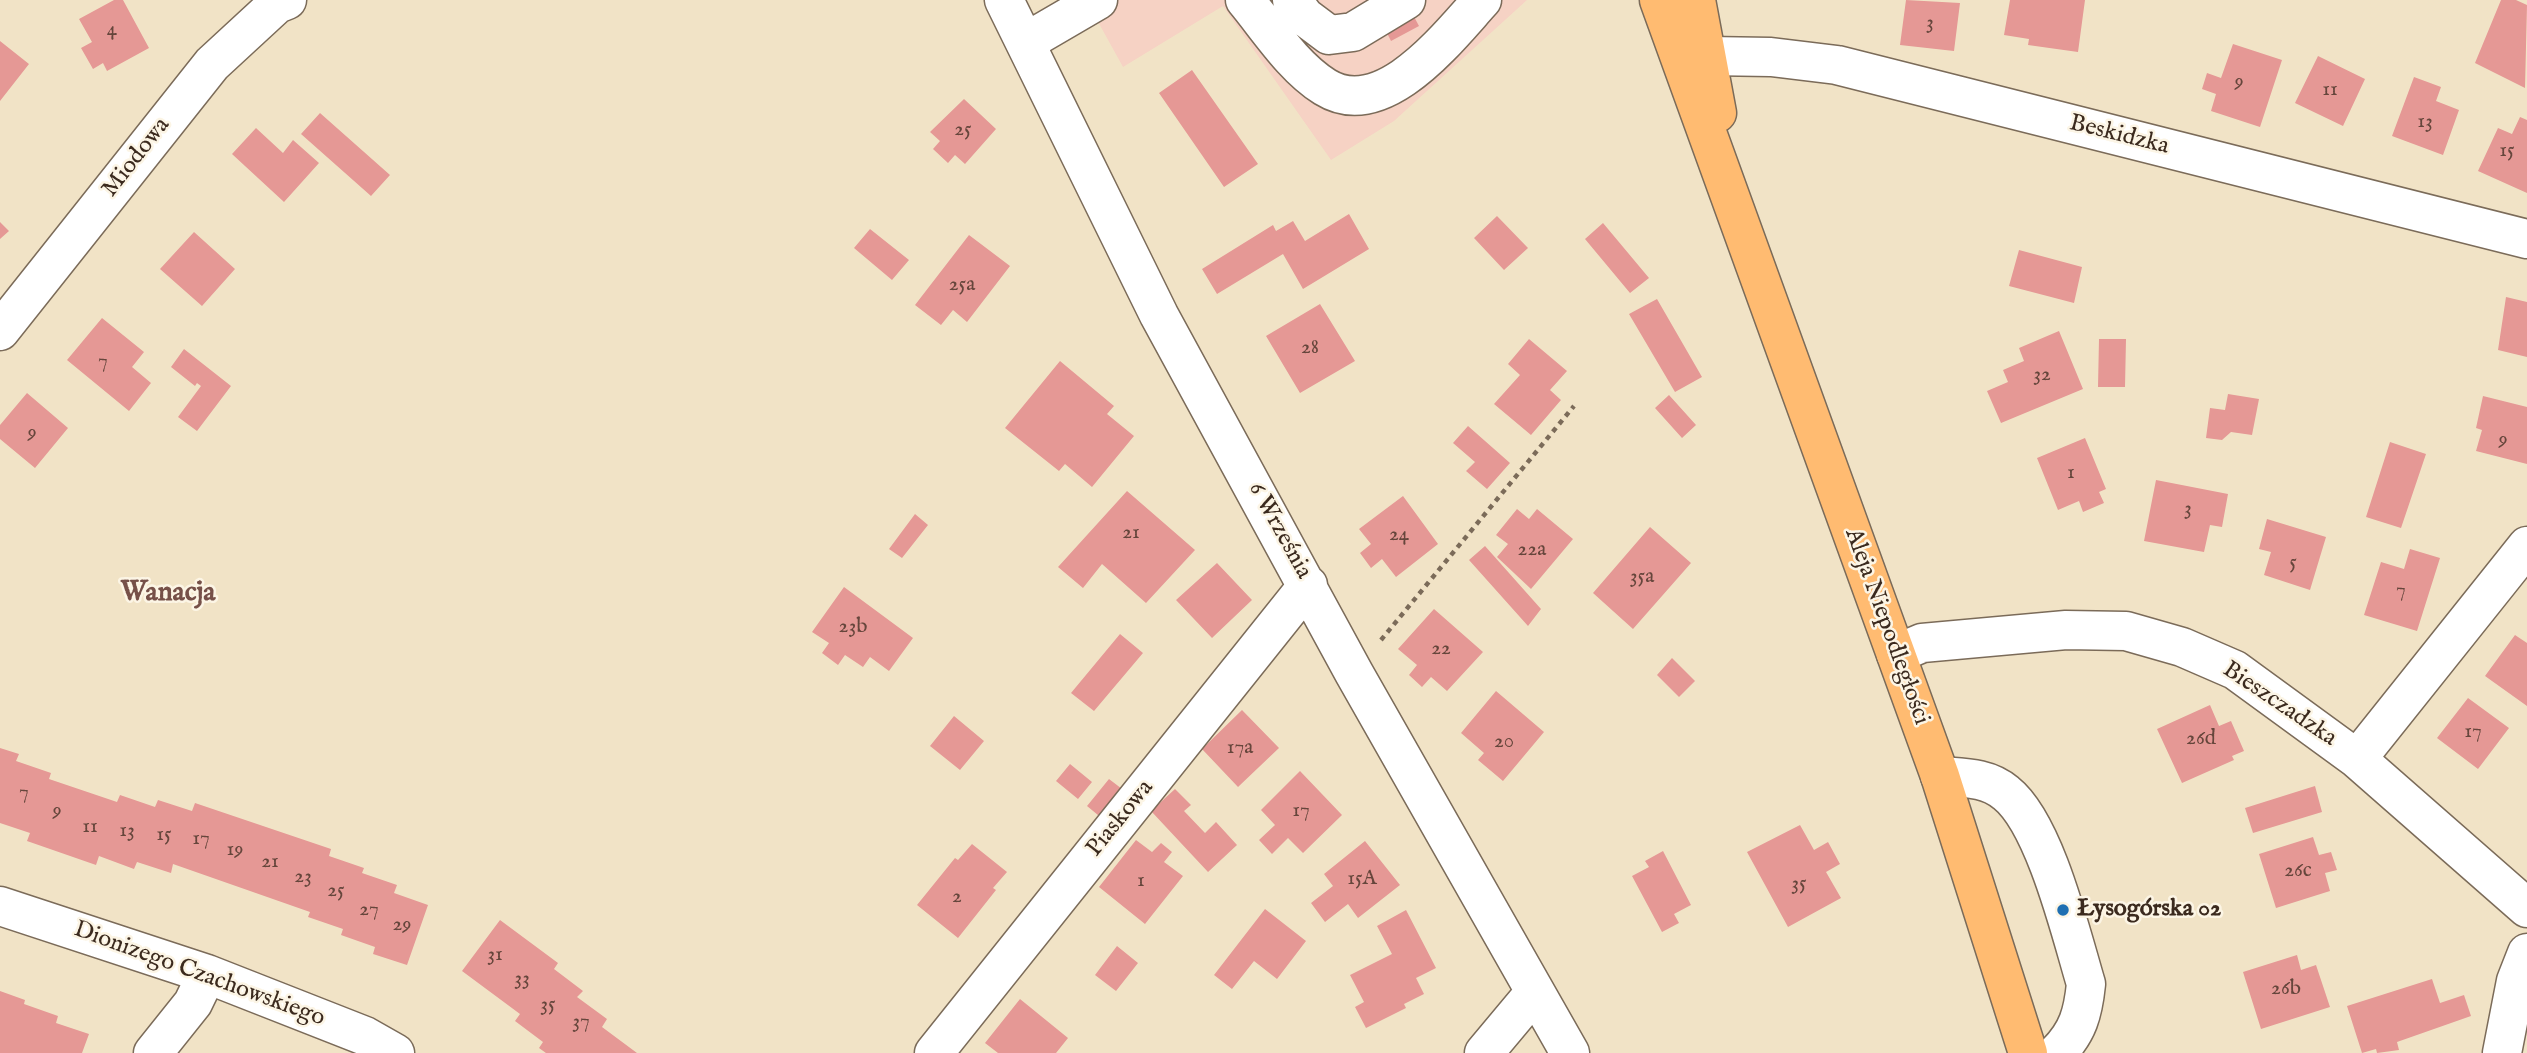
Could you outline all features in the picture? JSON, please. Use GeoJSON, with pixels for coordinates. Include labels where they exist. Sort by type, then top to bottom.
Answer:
{"type":"FeatureCollection","features":[{"type":"Feature","properties":{"kind":"main road","name":"Aleja Niepodległości"},"geometry":{"type":"LineString","coordinates":[[1659,0],[1940,776],[2028,1053]]}},
{"type":"Feature","properties":{"kind":"main road","name":"Aleja Niepodległości"},"geometry":{"type":"LineString","coordinates":[[1696,0],[1708,56],[1732,205]]}},
{"type":"Feature","properties":{"kind":"street","name":"Miodowa"},"geometry":{"type":"LineString","coordinates":[[0,331],[212,64],[277,4],[287,0]]}},
{"type":"Feature","properties":{"kind":"street","name":"6 Września"},"geometry":{"type":"LineString","coordinates":[[1004,0],[1159,315],[1308,584],[1354,673],[1570,1053]]}},
{"type":"Feature","properties":{"kind":"street"},"geometry":{"type":"LineString","coordinates":[[1026,42],[1098,0]]}},
{"type":"Feature","properties":{"kind":"street"},"geometry":{"type":"LineString","coordinates":[[1245,0],[1301,68],[1327,89],[1354,97],[1382,92],[1429,58],[1482,0]]}},
{"type":"Feature","properties":{"kind":"street"},"geometry":{"type":"LineString","coordinates":[[1292,0],[1305,17],[1329,35],[1353,32],[1406,0]]}},
{"type":"Feature","properties":{"kind":"street","name":"Beskidzka"},"geometry":{"type":"LineString","coordinates":[[1708,56],[1771,57],[1838,65],[2527,239]]}},
{"type":"Feature","properties":{"kind":"street"},"geometry":{"type":"LineString","coordinates":[[2357,759],[2527,546]]}},
{"type":"Feature","properties":{"kind":"street","name":"Piaskowa"},"geometry":{"type":"LineString","coordinates":[[934,1053],[1308,584]]}},
{"type":"Feature","properties":{"kind":"street","name":"Bieszczadzka"},"geometry":{"type":"LineString","coordinates":[[1896,654],[1922,643],[2066,630],[2126,631],[2182,647],[2235,670],[2357,759],[2527,908]]}},
{"type":"Feature","properties":{"kind":"street"},"geometry":{"type":"LineString","coordinates":[[1940,776],[1980,779],[2006,792],[2029,818],[2086,984],[2083,1012],[2073,1037],[2057,1053]]}},
{"type":"Feature","properties":{"kind":"street","name":"Dionizego Czachowskiego"},"geometry":{"type":"LineString","coordinates":[[0,906],[207,974],[365,1036],[395,1053]]}},
{"type":"Feature","properties":{"kind":"street"},"geometry":{"type":"LineString","coordinates":[[2502,1053],[2516,981],[2527,953]]}},
{"type":"Feature","properties":{"kind":"street"},"geometry":{"type":"LineString","coordinates":[[153,1053],[193,1003],[207,974]]}},
{"type":"Feature","properties":{"kind":"street"},"geometry":{"type":"LineString","coordinates":[[1484,1053],[1535,992]]}},
{"type":"Feature","properties":{"kind":"path"},"geometry":{"type":"LineString","coordinates":[[1354,673],[1574,406]]}},
{"type":"Feature","properties":{"kind":"shaded area"},"geometry":{"type":"Polygon","coordinates":[[[1086,0],[1527,0],[1394,121],[1331,160],[1223,6],[1123,67],[1086,0]]]}},
{"type":"Feature","properties":{"kind":"building"},"geometry":{"type":"Polygon","coordinates":[[[114,0],[123,0],[149,48],[107,71],[103,63],[93,69],[81,48],[92,42],[79,19],[114,0]]]}},
{"type":"Feature","properties":{"kind":"building"},"geometry":{"type":"Polygon","coordinates":[[[1405,0],[1419,26],[1391,41],[1372,3],[1405,0]]]}},
{"type":"Feature","properties":{"kind":"building"},"geometry":{"type":"Polygon","coordinates":[[[1906,0],[1960,3],[1954,51],[1900,45],[1906,0]]]}},
{"type":"Feature","properties":{"kind":"building"},"geometry":{"type":"Polygon","coordinates":[[[2010,0],[2085,0],[2078,52],[2028,45],[2029,39],[2004,35],[2010,0]]]}},
{"type":"Feature","properties":{"kind":"building"},"geometry":{"type":"Polygon","coordinates":[[[2501,0],[2516,0],[2527,5],[2525,88],[2475,63],[2501,0]]]}},
{"type":"Feature","properties":{"kind":"building"},"geometry":{"type":"Polygon","coordinates":[[[0,41],[29,64],[0,101],[0,41]]]}},
{"type":"Feature","properties":{"kind":"building"},"geometry":{"type":"Polygon","coordinates":[[[2233,44],[2282,60],[2260,127],[2211,111],[2216,94],[2202,89],[2207,73],[2221,78],[2233,44]]]}},
{"type":"Feature","properties":{"kind":"building"},"geometry":{"type":"Polygon","coordinates":[[[2318,56],[2365,79],[2343,126],[2295,103],[2318,56]]]}},
{"type":"Feature","properties":{"kind":"building"},"geometry":{"type":"Polygon","coordinates":[[[1192,70],[1258,164],[1224,187],[1159,93],[1192,70]]]}},
{"type":"Feature","properties":{"kind":"building"},"geometry":{"type":"Polygon","coordinates":[[[2414,77],[2441,87],[2436,101],[2459,110],[2443,155],[2392,136],[2414,77]]]}},
{"type":"Feature","properties":{"kind":"building"},"geometry":{"type":"Polygon","coordinates":[[[964,99],[996,129],[965,164],[955,155],[948,163],[933,149],[940,141],[930,132],[964,99]]]}},
{"type":"Feature","properties":{"kind":"building"},"geometry":{"type":"Polygon","coordinates":[[[320,113],[390,175],[371,196],[301,134],[320,113]]]}},
{"type":"Feature","properties":{"kind":"building"},"geometry":{"type":"Polygon","coordinates":[[[2520,117],[2527,120],[2527,193],[2478,171],[2498,128],[2512,134],[2520,117]]]}},
{"type":"Feature","properties":{"kind":"building"},"geometry":{"type":"Polygon","coordinates":[[[256,128],[283,153],[293,140],[319,163],[284,202],[232,154],[256,128]]]}},
{"type":"Feature","properties":{"kind":"building"},"geometry":{"type":"Polygon","coordinates":[[[1349,214],[1369,249],[1303,289],[1283,254],[1217,294],[1202,269],[1273,225],[1276,231],[1293,221],[1305,241],[1349,214]]]}},
{"type":"Feature","properties":{"kind":"building"},"geometry":{"type":"Polygon","coordinates":[[[1497,216],[1528,248],[1504,270],[1474,238],[1497,216]]]}},
{"type":"Feature","properties":{"kind":"building"},"geometry":{"type":"Polygon","coordinates":[[[0,222],[9,231],[0,239],[0,222]]]}},
{"type":"Feature","properties":{"kind":"building"},"geometry":{"type":"Polygon","coordinates":[[[1603,223],[1649,278],[1630,293],[1585,239],[1603,223]]]}},
{"type":"Feature","properties":{"kind":"building"},"geometry":{"type":"Polygon","coordinates":[[[870,229],[909,260],[892,280],[854,248],[870,229]]]}},
{"type":"Feature","properties":{"kind":"building"},"geometry":{"type":"Polygon","coordinates":[[[194,232],[235,269],[202,306],[160,269],[194,232]]]}},
{"type":"Feature","properties":{"kind":"building"},"geometry":{"type":"Polygon","coordinates":[[[969,235],[1010,266],[967,322],[953,310],[941,325],[915,305],[969,235]]]}},
{"type":"Feature","properties":{"kind":"building"},"geometry":{"type":"Polygon","coordinates":[[[2019,250],[2082,267],[2074,303],[2009,286],[2019,250]]]}},
{"type":"Feature","properties":{"kind":"building"},"geometry":{"type":"Polygon","coordinates":[[[2506,297],[2527,302],[2527,357],[2498,350],[2506,297]]]}},
{"type":"Feature","properties":{"kind":"building"},"geometry":{"type":"Polygon","coordinates":[[[1657,299],[1702,377],[1675,392],[1629,314],[1657,299]]]}},
{"type":"Feature","properties":{"kind":"building"},"geometry":{"type":"Polygon","coordinates":[[[1320,304],[1355,361],[1300,393],[1266,336],[1320,304]]]}},
{"type":"Feature","properties":{"kind":"building"},"geometry":{"type":"Polygon","coordinates":[[[102,318],[144,352],[132,367],[151,383],[129,411],[67,360],[102,318]]]}},
{"type":"Feature","properties":{"kind":"building"},"geometry":{"type":"Polygon","coordinates":[[[2059,331],[2083,389],[2001,423],[1987,391],[2008,382],[2003,370],[2024,361],[2019,348],[2059,331]]]}},
{"type":"Feature","properties":{"kind":"building"},"geometry":{"type":"Polygon","coordinates":[[[1529,339],[1567,371],[1550,390],[1561,400],[1531,435],[1494,404],[1520,375],[1508,364],[1529,339]]]}},
{"type":"Feature","properties":{"kind":"building"},"geometry":{"type":"Polygon","coordinates":[[[2099,339],[2126,339],[2125,387],[2098,387],[2099,339]]]}},
{"type":"Feature","properties":{"kind":"building"},"geometry":{"type":"Polygon","coordinates":[[[184,349],[231,386],[197,431],[178,417],[201,386],[197,383],[195,386],[171,367],[184,349]]]}},
{"type":"Feature","properties":{"kind":"building"},"geometry":{"type":"Polygon","coordinates":[[[1060,361],[1114,406],[1107,414],[1134,436],[1092,487],[1065,464],[1059,471],[1005,428],[1060,361]]]}},
{"type":"Feature","properties":{"kind":"building"},"geometry":{"type":"Polygon","coordinates":[[[27,393],[68,428],[35,468],[0,439],[0,425],[27,393]]]}},
{"type":"Feature","properties":{"kind":"building"},"geometry":{"type":"Polygon","coordinates":[[[2228,394],[2259,399],[2252,435],[2231,432],[2222,440],[2206,438],[2210,408],[2225,410],[2228,394]]]}},
{"type":"Feature","properties":{"kind":"building"},"geometry":{"type":"Polygon","coordinates":[[[1669,395],[1696,425],[1682,438],[1655,408],[1669,395]]]}},
{"type":"Feature","properties":{"kind":"building"},"geometry":{"type":"Polygon","coordinates":[[[2483,396],[2527,407],[2527,464],[2476,451],[2482,430],[2476,428],[2483,396]]]}},
{"type":"Feature","properties":{"kind":"building"},"geometry":{"type":"Polygon","coordinates":[[[1468,426],[1510,463],[1487,489],[1466,471],[1475,462],[1453,443],[1468,426]]]}},
{"type":"Feature","properties":{"kind":"building"},"geometry":{"type":"Polygon","coordinates":[[[2085,438],[2106,489],[2099,492],[2104,503],[2083,512],[2079,501],[2058,510],[2037,458],[2085,438]]]}},
{"type":"Feature","properties":{"kind":"building"},"geometry":{"type":"Polygon","coordinates":[[[2390,442],[2426,454],[2401,528],[2366,517],[2390,442]]]}},
{"type":"Feature","properties":{"kind":"building"},"geometry":{"type":"Polygon","coordinates":[[[2156,480],[2228,494],[2222,527],[2210,525],[2204,552],[2144,541],[2156,480]]]}},
{"type":"Feature","properties":{"kind":"building"},"geometry":{"type":"Polygon","coordinates":[[[1127,491],[1195,550],[1146,603],[1102,564],[1083,588],[1058,567],[1127,491]]]}},
{"type":"Feature","properties":{"kind":"building"},"geometry":{"type":"Polygon","coordinates":[[[1403,496],[1438,544],[1396,577],[1382,559],[1371,568],[1360,553],[1371,544],[1359,529],[1403,496]]]}},
{"type":"Feature","properties":{"kind":"building"},"geometry":{"type":"Polygon","coordinates":[[[1517,509],[1529,519],[1537,509],[1573,539],[1531,589],[1497,557],[1508,544],[1496,535],[1517,509]]]}},
{"type":"Feature","properties":{"kind":"building"},"geometry":{"type":"Polygon","coordinates":[[[915,514],[928,525],[902,558],[889,549],[915,514]]]}},
{"type":"Feature","properties":{"kind":"building"},"geometry":{"type":"Polygon","coordinates":[[[2267,519],[2326,537],[2310,590],[2264,575],[2271,552],[2259,549],[2267,519]]]}},
{"type":"Feature","properties":{"kind":"building"},"geometry":{"type":"Polygon","coordinates":[[[1650,527],[1691,563],[1633,629],[1593,593],[1650,527]]]}},
{"type":"Feature","properties":{"kind":"building"},"geometry":{"type":"Polygon","coordinates":[[[1485,546],[1541,609],[1528,626],[1469,560],[1485,546]]]}},
{"type":"Feature","properties":{"kind":"building"},"geometry":{"type":"Polygon","coordinates":[[[2410,549],[2440,558],[2417,631],[2364,615],[2381,562],[2404,569],[2410,549]]]}},
{"type":"Feature","properties":{"kind":"building"},"geometry":{"type":"Polygon","coordinates":[[[1217,563],[1252,600],[1212,638],[1176,600],[1217,563]]]}},
{"type":"Feature","properties":{"kind":"building"},"geometry":{"type":"Polygon","coordinates":[[[844,587],[913,638],[889,671],[870,657],[863,667],[845,655],[838,665],[822,653],[829,643],[812,632],[844,587]]]}},
{"type":"Feature","properties":{"kind":"building"},"geometry":{"type":"Polygon","coordinates":[[[1434,609],[1483,652],[1447,691],[1431,677],[1422,687],[1409,675],[1417,665],[1398,649],[1434,609]]]}},
{"type":"Feature","properties":{"kind":"building"},"geometry":{"type":"Polygon","coordinates":[[[1120,634],[1143,653],[1094,711],[1071,693],[1120,634]]]}},
{"type":"Feature","properties":{"kind":"building"},"geometry":{"type":"Polygon","coordinates":[[[2515,635],[2527,643],[2527,706],[2485,676],[2515,635]]]}},
{"type":"Feature","properties":{"kind":"building"},"geometry":{"type":"Polygon","coordinates":[[[1672,658],[1695,681],[1679,697],[1657,675],[1672,658]]]}},
{"type":"Feature","properties":{"kind":"building"},"geometry":{"type":"Polygon","coordinates":[[[1496,691],[1544,732],[1503,781],[1478,760],[1484,753],[1461,733],[1496,691]]]}},
{"type":"Feature","properties":{"kind":"building"},"geometry":{"type":"Polygon","coordinates":[[[2468,698],[2509,728],[2478,769],[2437,738],[2468,698]]]}},
{"type":"Feature","properties":{"kind":"building"},"geometry":{"type":"Polygon","coordinates":[[[2210,705],[2219,726],[2231,721],[2244,751],[2232,756],[2234,760],[2182,783],[2157,729],[2210,705]]]}},
{"type":"Feature","properties":{"kind":"building"},"geometry":{"type":"Polygon","coordinates":[[[1242,710],[1279,748],[1238,787],[1202,749],[1242,710]]]}},
{"type":"Feature","properties":{"kind":"building"},"geometry":{"type":"Polygon","coordinates":[[[954,716],[984,741],[960,770],[930,746],[954,716]]]}},
{"type":"Feature","properties":{"kind":"building"},"geometry":{"type":"Polygon","coordinates":[[[0,748],[19,754],[16,761],[51,773],[49,779],[117,802],[120,795],[155,807],[158,800],[192,811],[195,803],[331,849],[329,856],[364,868],[362,873],[397,885],[394,893],[428,905],[407,965],[373,954],[375,947],[341,935],[343,929],[308,917],[310,912],[173,864],[171,873],[137,862],[134,869],[99,856],[96,865],[27,841],[30,833],[0,823],[0,748]]]}},
{"type":"Feature","properties":{"kind":"building"},"geometry":{"type":"Polygon","coordinates":[[[1070,764],[1092,782],[1078,799],[1056,781],[1070,764]]]}},
{"type":"Feature","properties":{"kind":"building"},"geometry":{"type":"Polygon","coordinates":[[[1300,771],[1342,815],[1303,853],[1288,838],[1272,854],[1259,840],[1275,825],[1261,810],[1300,771]]]}},
{"type":"Feature","properties":{"kind":"building"},"geometry":{"type":"Polygon","coordinates":[[[1109,779],[1126,792],[1104,820],[1087,806],[1109,779]]]}},
{"type":"Feature","properties":{"kind":"building"},"geometry":{"type":"Polygon","coordinates":[[[2315,786],[2322,812],[2253,833],[2245,808],[2315,786]]]}},
{"type":"Feature","properties":{"kind":"building"},"geometry":{"type":"Polygon","coordinates":[[[1175,789],[1191,805],[1184,811],[1205,833],[1216,822],[1237,845],[1208,872],[1151,811],[1175,789]]]}},
{"type":"Feature","properties":{"kind":"building"},"geometry":{"type":"Polygon","coordinates":[[[1800,825],[1814,850],[1828,842],[1840,864],[1826,872],[1841,898],[1788,927],[1747,852],[1800,825]]]}},
{"type":"Feature","properties":{"kind":"building"},"geometry":{"type":"Polygon","coordinates":[[[2313,837],[2319,855],[2331,852],[2337,870],[2325,873],[2330,891],[2276,908],[2259,854],[2313,837]]]}},
{"type":"Feature","properties":{"kind":"building"},"geometry":{"type":"Polygon","coordinates":[[[1136,840],[1152,852],[1161,843],[1172,852],[1164,862],[1183,876],[1145,924],[1099,887],[1136,840]]]}},
{"type":"Feature","properties":{"kind":"building"},"geometry":{"type":"Polygon","coordinates":[[[1365,841],[1400,885],[1358,918],[1348,904],[1325,922],[1311,903],[1333,886],[1324,874],[1365,841]]]}},
{"type":"Feature","properties":{"kind":"building"},"geometry":{"type":"Polygon","coordinates":[[[972,844],[1007,872],[958,938],[917,905],[955,858],[958,860],[972,844]]]}},
{"type":"Feature","properties":{"kind":"building"},"geometry":{"type":"Polygon","coordinates":[[[1663,851],[1691,905],[1674,914],[1679,923],[1662,932],[1632,876],[1649,867],[1645,861],[1663,851]]]}},
{"type":"Feature","properties":{"kind":"building"},"geometry":{"type":"Polygon","coordinates":[[[1265,909],[1306,941],[1277,979],[1254,961],[1232,989],[1214,975],[1265,909]]]}},
{"type":"Feature","properties":{"kind":"building"},"geometry":{"type":"Polygon","coordinates":[[[1406,910],[1436,968],[1416,978],[1424,994],[1404,1004],[1406,1008],[1366,1028],[1355,1007],[1364,1002],[1350,975],[1392,954],[1377,926],[1406,910]]]}},
{"type":"Feature","properties":{"kind":"building"},"geometry":{"type":"Polygon","coordinates":[[[500,920],[558,963],[554,969],[583,991],[577,997],[607,1019],[602,1027],[637,1053],[546,1053],[539,1048],[543,1042],[515,1021],[520,1014],[462,971],[500,920]]]}},
{"type":"Feature","properties":{"kind":"building"},"geometry":{"type":"Polygon","coordinates":[[[1117,946],[1138,963],[1116,991],[1095,975],[1117,946]]]}},
{"type":"Feature","properties":{"kind":"building"},"geometry":{"type":"Polygon","coordinates":[[[2297,955],[2301,970],[2316,965],[2330,1007],[2261,1029],[2243,972],[2297,955]]]}},
{"type":"Feature","properties":{"kind":"building"},"geometry":{"type":"Polygon","coordinates":[[[2432,979],[2440,1003],[2464,995],[2471,1016],[2397,1042],[2399,1050],[2377,1053],[2376,1049],[2362,1053],[2347,1006],[2432,979]]]}},
{"type":"Feature","properties":{"kind":"building"},"geometry":{"type":"Polygon","coordinates":[[[0,991],[25,1000],[24,1004],[58,1016],[56,1023],[89,1034],[82,1053],[0,1053],[0,991]]]}},
{"type":"Feature","properties":{"kind":"building"},"geometry":{"type":"Polygon","coordinates":[[[1020,999],[1068,1038],[1056,1053],[998,1053],[985,1043],[1020,999]]]}},
{"type":"Feature","properties":{"kind":"place","name":"Łysogórska 02"},"geometry":{"type":"Point","coordinates":[2063,910]}},
{"type":"Feature","properties":{"kind":"district","name":"Wanacja"},"geometry":{"type":"Point","coordinates":[168,594]}}]}
